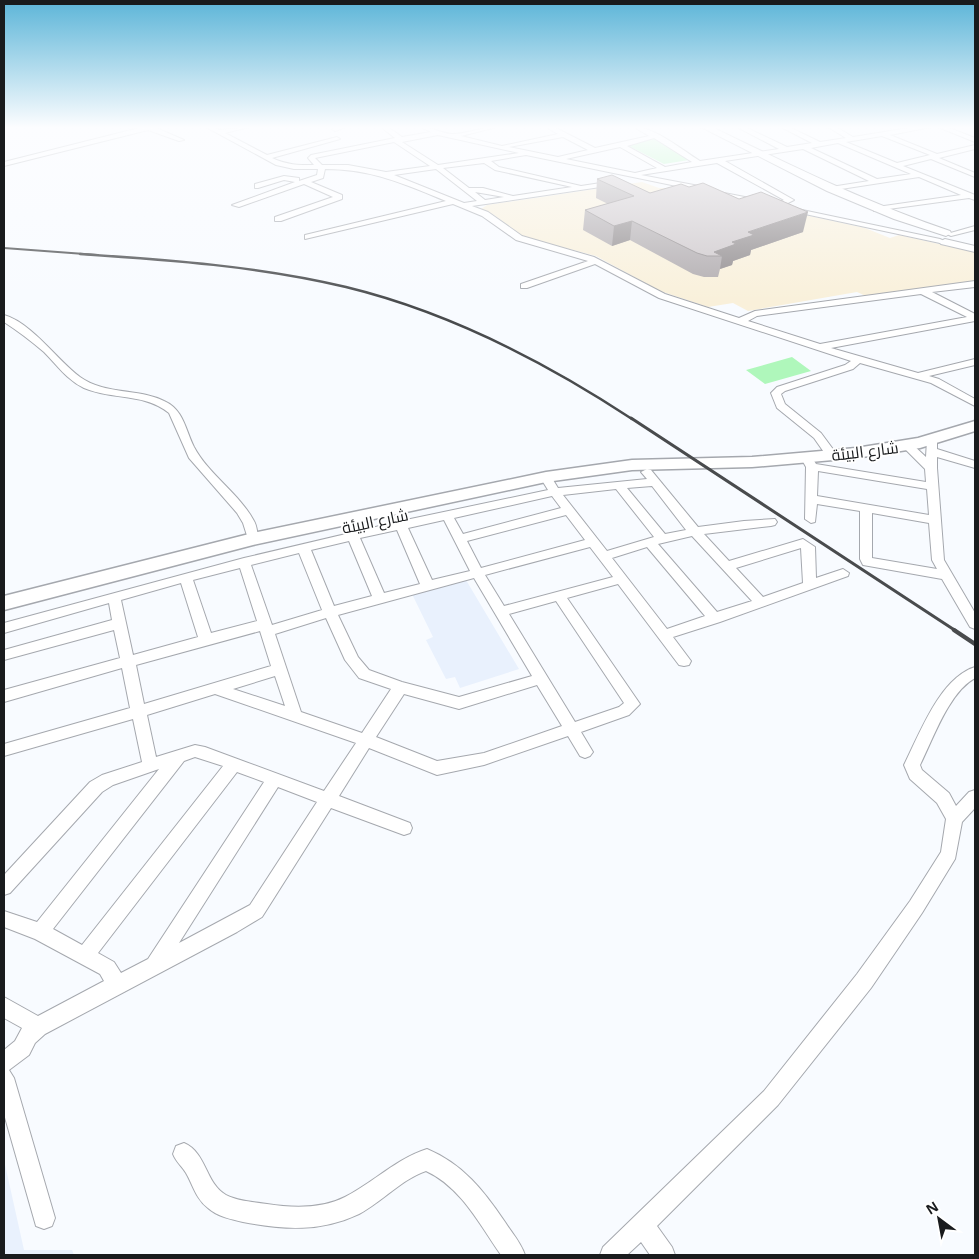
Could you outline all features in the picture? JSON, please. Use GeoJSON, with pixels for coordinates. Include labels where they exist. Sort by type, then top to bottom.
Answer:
{"type":"FeatureCollection","features":[{"type":"Feature","properties":{"kind":"main road","name":"شارع البيئة"},"geometry":{"type":"LineString","coordinates":[[4,613],[235,553],[632,465],[810,462],[832,456],[908,446],[932,445],[975,426]]}},
{"type":"Feature","properties":{"kind":"main road","name":"شارع البيئة"},"geometry":{"type":"LineString","coordinates":[[4,603],[252,540],[550,484],[651,477],[752,462]]}},
{"type":"Feature","properties":{"kind":"street"},"geometry":{"type":"LineString","coordinates":[[236,205],[292,186]]}},
{"type":"Feature","properties":{"kind":"street"},"geometry":{"type":"LineString","coordinates":[[278,219],[339,196],[313,186]]}},
{"type":"Feature","properties":{"kind":"street"},"geometry":{"type":"LineString","coordinates":[[413,186],[485,214],[519,238],[596,261],[653,292],[858,360],[918,376],[953,389],[975,403]]}},
{"type":"Feature","properties":{"kind":"street"},"geometry":{"type":"LineString","coordinates":[[462,186],[484,202]]}},
{"type":"Feature","properties":{"kind":"street"},"geometry":{"type":"LineString","coordinates":[[576,186],[587,188]]}},
{"type":"Feature","properties":{"kind":"street"},"geometry":{"type":"LineString","coordinates":[[461,206],[601,186]]}},
{"type":"Feature","properties":{"kind":"street"},"geometry":{"type":"LineString","coordinates":[[685,186],[700,189]]}},
{"type":"Feature","properties":{"kind":"street"},"geometry":{"type":"LineString","coordinates":[[764,186],[790,200],[778,206]]}},
{"type":"Feature","properties":{"kind":"street"},"geometry":{"type":"LineString","coordinates":[[824,186],[975,249]]}},
{"type":"Feature","properties":{"kind":"street"},"geometry":{"type":"LineString","coordinates":[[831,189],[852,186]]}},
{"type":"Feature","properties":{"kind":"street"},"geometry":{"type":"LineString","coordinates":[[949,186],[973,197]]}},
{"type":"Feature","properties":{"kind":"street"},"geometry":{"type":"LineString","coordinates":[[955,188],[965,186]]}},
{"type":"Feature","properties":{"kind":"street"},"geometry":{"type":"LineString","coordinates":[[468,190],[483,190],[517,198]]}},
{"type":"Feature","properties":{"kind":"street"},"geometry":{"type":"LineString","coordinates":[[710,191],[900,232],[942,236],[975,243]]}},
{"type":"Feature","properties":{"kind":"street"},"geometry":{"type":"LineString","coordinates":[[878,209],[973,197]]}},
{"type":"Feature","properties":{"kind":"street"},"geometry":{"type":"LineString","coordinates":[[308,237],[452,202]]}},
{"type":"Feature","properties":{"kind":"street"},"geometry":{"type":"LineString","coordinates":[[898,217],[942,236]]}},
{"type":"Feature","properties":{"kind":"street"},"geometry":{"type":"LineString","coordinates":[[900,232],[942,236],[975,228]]}},
{"type":"Feature","properties":{"kind":"street"},"geometry":{"type":"LineString","coordinates":[[524,286],[596,261]]}},
{"type":"Feature","properties":{"kind":"street"},"geometry":{"type":"LineString","coordinates":[[740,320],[754,314],[975,284]]}},
{"type":"Feature","properties":{"kind":"street"},"geometry":{"type":"LineString","coordinates":[[924,292],[975,317]]}},
{"type":"Feature","properties":{"kind":"street"},"geometry":{"type":"LineString","coordinates":[[818,347],[975,317]]}},
{"type":"Feature","properties":{"kind":"street"},"geometry":{"type":"LineString","coordinates":[[4,318],[40,345],[76,379],[87,386],[102,392],[146,398],[160,402],[176,415],[180,420],[185,441],[192,455],[248,522],[252,540]]}},
{"type":"Feature","properties":{"kind":"street"},"geometry":{"type":"LineString","coordinates":[[832,456],[817,434],[781,406],[776,399],[776,393],[781,389],[849,367],[858,360]]}},
{"type":"Feature","properties":{"kind":"street"},"geometry":{"type":"LineString","coordinates":[[918,376],[975,362]]}},
{"type":"Feature","properties":{"kind":"street"},"geometry":{"type":"LineString","coordinates":[[975,465],[932,445],[931,468],[938,560],[975,624]]}},
{"type":"Feature","properties":{"kind":"street"},"geometry":{"type":"LineString","coordinates":[[908,446],[931,468]]}},
{"type":"Feature","properties":{"kind":"street"},"geometry":{"type":"LineString","coordinates":[[811,519],[810,462],[932,486]]}},
{"type":"Feature","properties":{"kind":"street"},"geometry":{"type":"LineString","coordinates":[[4,628],[244,562],[447,515],[550,484],[619,486],[651,477],[695,532],[761,603]]}},
{"type":"Feature","properties":{"kind":"street"},"geometry":{"type":"LineString","coordinates":[[550,484],[684,661]]}},
{"type":"Feature","properties":{"kind":"street"},"geometry":{"type":"LineString","coordinates":[[619,486],[656,541],[715,619]]}},
{"type":"Feature","properties":{"kind":"street"},"geometry":{"type":"LineString","coordinates":[[812,499],[935,520]]}},
{"type":"Feature","properties":{"kind":"street"},"geometry":{"type":"LineString","coordinates":[[866,509],[866,559],[868,562],[945,575]]}},
{"type":"Feature","properties":{"kind":"street"},"geometry":{"type":"LineString","coordinates":[[460,540],[569,510]]}},
{"type":"Feature","properties":{"kind":"street"},"geometry":{"type":"LineString","coordinates":[[447,515],[478,574],[586,752]]}},
{"type":"Feature","properties":{"kind":"street"},"geometry":{"type":"LineString","coordinates":[[605,556],[695,532],[726,526],[771,522]]}},
{"type":"Feature","properties":{"kind":"street"},"geometry":{"type":"LineString","coordinates":[[400,525],[428,586]]}},
{"type":"Feature","properties":{"kind":"street"},"geometry":{"type":"LineString","coordinates":[[353,536],[380,599]]}},
{"type":"Feature","properties":{"kind":"street"},"geometry":{"type":"LineString","coordinates":[[4,696],[206,640],[330,612],[594,542]]}},
{"type":"Feature","properties":{"kind":"street"},"geometry":{"type":"LineString","coordinates":[[727,566],[803,543],[809,548],[810,585]]}},
{"type":"Feature","properties":{"kind":"street"},"geometry":{"type":"LineString","coordinates":[[304,549],[330,612],[358,669],[364,674],[400,687],[459,702],[473,700],[540,679]]}},
{"type":"Feature","properties":{"kind":"street"},"geometry":{"type":"LineString","coordinates":[[244,562],[264,628],[295,715]]}},
{"type":"Feature","properties":{"kind":"street"},"geometry":{"type":"LineString","coordinates":[[664,635],[761,603],[842,573]]}},
{"type":"Feature","properties":{"kind":"street"},"geometry":{"type":"LineString","coordinates":[[186,577],[206,640]]}},
{"type":"Feature","properties":{"kind":"street"},"geometry":{"type":"LineString","coordinates":[[501,611],[622,579]]}},
{"type":"Feature","properties":{"kind":"street"},"geometry":{"type":"LineString","coordinates":[[217,688],[366,740],[428,765],[444,767],[484,759],[629,710],[633,704],[558,596]]}},
{"type":"Feature","properties":{"kind":"street"},"geometry":{"type":"LineString","coordinates":[[114,597],[150,765]]}},
{"type":"Feature","properties":{"kind":"street"},"geometry":{"type":"LineString","coordinates":[[4,655],[121,623]]}},
{"type":"Feature","properties":{"kind":"street"},"geometry":{"type":"LineString","coordinates":[[4,750],[62,735],[279,669]]}},
{"type":"Feature","properties":{"kind":"street"},"geometry":{"type":"LineString","coordinates":[[954,820],[943,798],[916,774],[912,765],[948,694],[963,678],[975,672]]}},
{"type":"Feature","properties":{"kind":"street"},"geometry":{"type":"LineString","coordinates":[[4,1062],[22,1048],[28,1036],[38,1027],[256,911],[400,687]]}},
{"type":"Feature","properties":{"kind":"street"},"geometry":{"type":"LineString","coordinates":[[4,887],[96,787],[108,780],[150,765],[198,751],[404,828]]}},
{"type":"Feature","properties":{"kind":"street"},"geometry":{"type":"LineString","coordinates":[[40,932],[179,756]]}},
{"type":"Feature","properties":{"kind":"street"},"geometry":{"type":"LineString","coordinates":[[85,956],[234,764]]}},
{"type":"Feature","properties":{"kind":"street"},"geometry":{"type":"LineString","coordinates":[[155,964],[274,780]]}},
{"type":"Feature","properties":{"kind":"street"},"geometry":{"type":"LineString","coordinates":[[611,1255],[771,1098],[864,981],[916,907],[949,854],[954,820],[975,797]]}},
{"type":"Feature","properties":{"kind":"street"},"geometry":{"type":"LineString","coordinates":[[4,919],[40,932],[107,968],[112,975],[115,986]]}},
{"type":"Feature","properties":{"kind":"street"},"geometry":{"type":"LineString","coordinates":[[4,1007],[38,1027]]}},
{"type":"Feature","properties":{"kind":"street"},"geometry":{"type":"LineString","coordinates":[[4,1078],[44,1218]]}},
{"type":"Feature","properties":{"kind":"street"},"geometry":{"type":"LineString","coordinates":[[184,1154],[190,1159],[206,1192],[216,1202],[224,1206],[279,1218],[311,1217],[343,1210],[415,1164],[428,1160],[441,1165],[458,1179],[514,1255]]}},
{"type":"Feature","properties":{"kind":"street"},"geometry":{"type":"LineString","coordinates":[[642,1225],[664,1255]]}},
{"type":"Feature","properties":{"kind":"shaded area"},"geometry":{"type":"Polygon","coordinates":[[[617,186],[679,188],[865,228],[890,238],[899,235],[975,252],[975,281],[868,297],[857,292],[748,311],[733,303],[708,307],[660,291],[596,256],[524,237],[494,215],[481,209],[487,205],[617,186]]]}},
{"type":"Feature","properties":{"kind":"shaded area"},"geometry":{"type":"Polygon","coordinates":[[[466,580],[519,669],[460,688],[455,677],[446,679],[426,640],[433,637],[412,594],[466,580]]]}},
{"type":"Feature","properties":{"kind":"shaded area"},"geometry":{"type":"Polygon","coordinates":[[[4,1160],[24,1250],[72,1250],[74,1255],[4,1255],[4,1160]]]}},
{"type":"Feature","properties":{"kind":"green space"},"geometry":{"type":"Polygon","coordinates":[[[792,357],[811,371],[765,384],[746,370],[792,357]]]}},
{"type":"Feature","properties":{"kind":"building"},"geometry":{"type":"Polygon","coordinates":[[[612,186],[635,186],[650,193],[675,186],[709,186],[739,199],[761,192],[808,212],[748,232],[754,235],[732,242],[736,244],[714,252],[722,256],[707,256],[697,253],[632,221],[614,226],[585,210],[634,196],[612,186]]]}},
{"type":"Feature","properties":{"kind":"railway"},"geometry":{"type":"LineString","coordinates":[[4,248],[98,255]]}},
{"type":"Feature","properties":{"kind":"railway"},"geometry":{"type":"LineString","coordinates":[[80,254],[247,269],[313,280],[384,297],[459,324],[530,358],[565,377],[632,419]]}},
{"type":"Feature","properties":{"kind":"railway"},"geometry":{"type":"LineString","coordinates":[[631,418],[956,631]]}},
{"type":"Feature","properties":{"kind":"railway"},"geometry":{"type":"LineString","coordinates":[[954,630],[975,644]]}}]}
